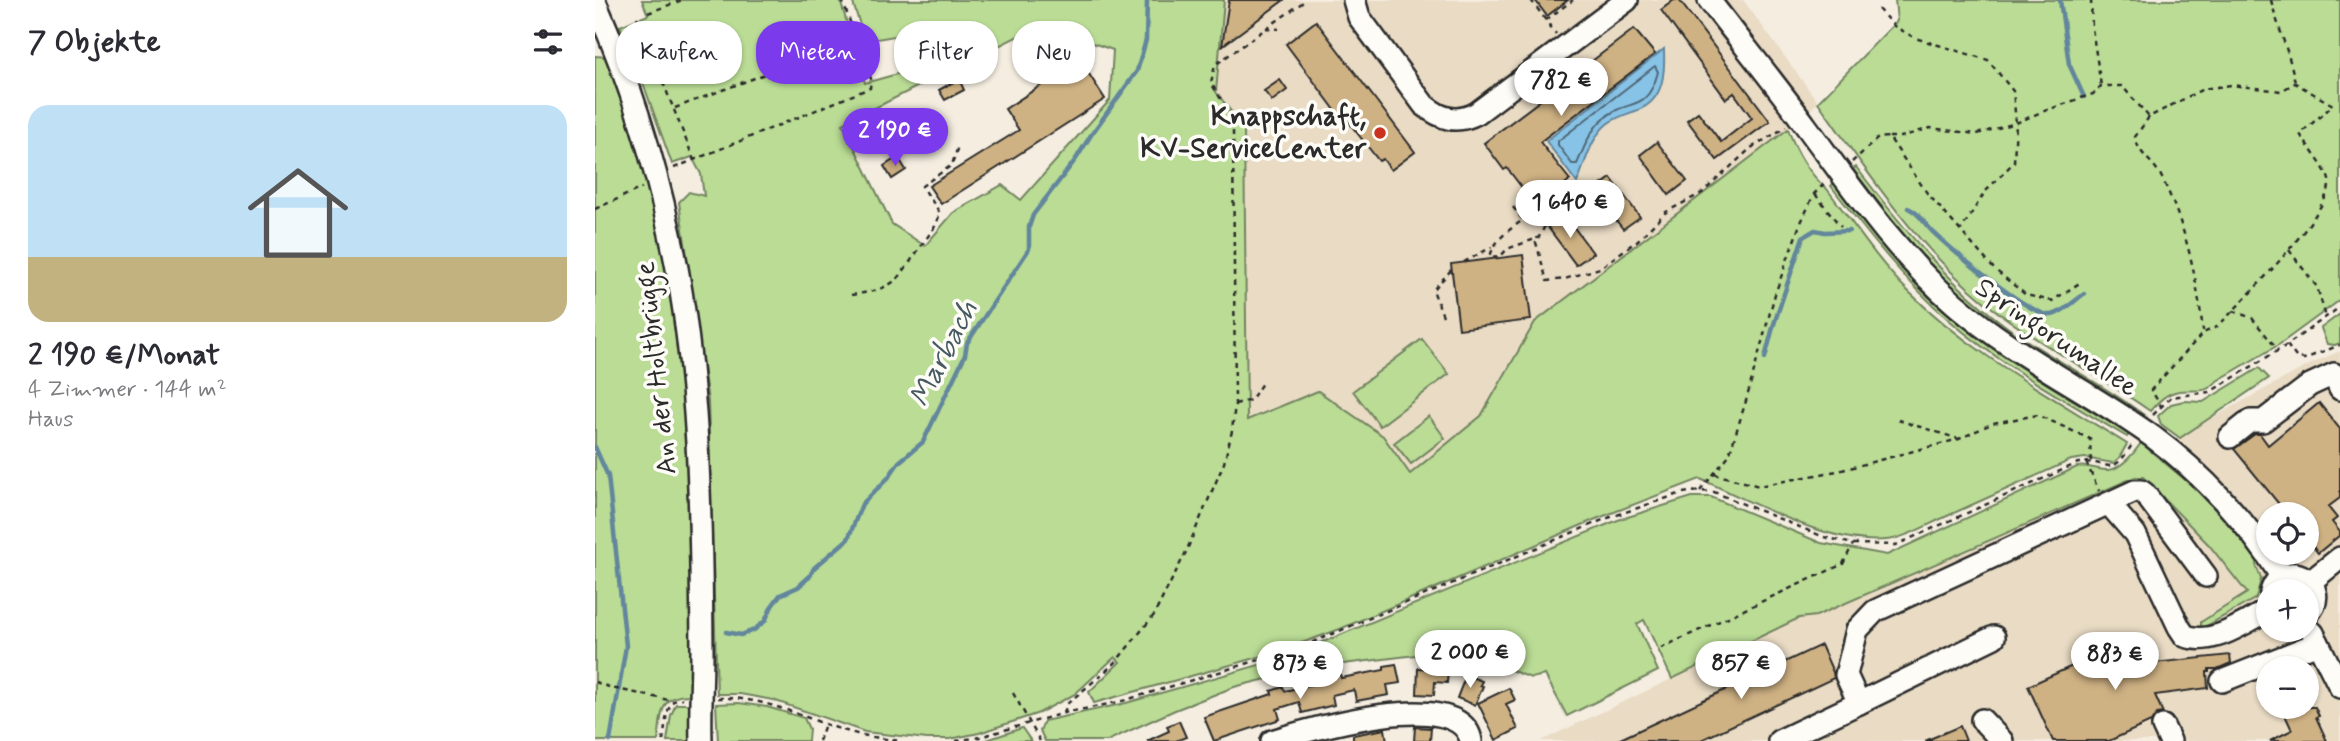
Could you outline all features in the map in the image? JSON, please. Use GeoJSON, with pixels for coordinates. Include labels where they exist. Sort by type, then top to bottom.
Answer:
{"type":"FeatureCollection","features":[{"type":"Feature","properties":{"kind":"street"},"geometry":{"type":"LineString","coordinates":[[1354,0],[1359,17],[1425,105],[1435,114],[1446,118],[1467,119],[1627,0]]}},
{"type":"Feature","properties":{"kind":"street","name":"Springorumallee"},"geometry":{"type":"LineString","coordinates":[[1709,0],[1898,247],[1938,289],[2000,341],[2148,434],[2182,462],[2217,494],[2246,527],[2273,579]]}},
{"type":"Feature","properties":{"kind":"street","name":"An der Holtbrügge"},"geometry":{"type":"LineString","coordinates":[[595,2],[631,92],[651,155],[677,271],[691,374],[698,475],[701,741]]}},
{"type":"Feature","properties":{"kind":"street"},"geometry":{"type":"LineString","coordinates":[[2230,437],[2250,421],[2263,421],[2310,385],[2334,374],[2340,389]]}},
{"type":"Feature","properties":{"kind":"street"},"geometry":{"type":"LineString","coordinates":[[1859,703],[1846,675],[1857,630],[1875,611],[2141,491],[2206,576]]}},
{"type":"Feature","properties":{"kind":"street"},"geometry":{"type":"LineString","coordinates":[[2109,504],[2135,534],[2185,636],[2206,639],[2236,628],[2256,617]]}},
{"type":"Feature","properties":{"kind":"street"},"geometry":{"type":"LineString","coordinates":[[2314,579],[2340,558]]}},
{"type":"Feature","properties":{"kind":"street"},"geometry":{"type":"LineString","coordinates":[[2288,579],[2299,574],[2306,579]]}},
{"type":"Feature","properties":{"kind":"street"},"geometry":{"type":"LineString","coordinates":[[1779,741],[1994,637]]}},
{"type":"Feature","properties":{"kind":"street"},"geometry":{"type":"LineString","coordinates":[[2222,681],[2318,643],[2340,687]]}},
{"type":"Feature","properties":{"kind":"street"},"geometry":{"type":"LineString","coordinates":[[1272,741],[1347,722],[1398,713],[1433,715],[1457,720],[1465,726],[1471,741]]}},
{"type":"Feature","properties":{"kind":"street"},"geometry":{"type":"LineString","coordinates":[[1982,720],[2002,741]]}},
{"type":"Feature","properties":{"kind":"path"},"geometry":{"type":"LineString","coordinates":[[648,13],[682,0]]}},
{"type":"Feature","properties":{"kind":"path"},"geometry":{"type":"LineString","coordinates":[[842,0],[850,21]]}},
{"type":"Feature","properties":{"kind":"path"},"geometry":{"type":"LineString","coordinates":[[1064,713],[1067,704],[1115,663],[1154,615],[1186,552],[1224,463],[1235,404],[1233,129],[1229,111],[1211,83],[1215,65],[1306,0]]}},
{"type":"Feature","properties":{"kind":"path"},"geometry":{"type":"LineString","coordinates":[[1531,0],[1566,46]]}},
{"type":"Feature","properties":{"kind":"path"},"geometry":{"type":"LineString","coordinates":[[1546,20],[1573,0]]}},
{"type":"Feature","properties":{"kind":"path"},"geometry":{"type":"LineString","coordinates":[[2091,0],[2092,28],[2101,86]]}},
{"type":"Feature","properties":{"kind":"path"},"geometry":{"type":"LineString","coordinates":[[2161,406],[2151,390],[2203,332],[2217,327],[2290,250],[2329,192],[2329,178],[2300,134],[2333,105],[2295,83],[2271,0]]}},
{"type":"Feature","properties":{"kind":"path"},"geometry":{"type":"LineString","coordinates":[[1878,9],[1894,26],[1915,38],[1988,60],[2013,90],[2017,123],[2014,162],[1985,192],[1961,230]]}},
{"type":"Feature","properties":{"kind":"path"},"geometry":{"type":"LineString","coordinates":[[637,17],[694,160]]}},
{"type":"Feature","properties":{"kind":"path"},"geometry":{"type":"LineString","coordinates":[[1266,28],[1279,29]]}},
{"type":"Feature","properties":{"kind":"path"},"geometry":{"type":"LineString","coordinates":[[675,108],[756,77]]}},
{"type":"Feature","properties":{"kind":"path"},"geometry":{"type":"LineString","coordinates":[[2203,332],[2196,275],[2185,234],[2160,173],[2137,147],[2135,137],[2149,117],[2203,89],[2231,85],[2281,91],[2295,83]]}},
{"type":"Feature","properties":{"kind":"path"},"geometry":{"type":"LineString","coordinates":[[595,209],[657,182],[670,169],[870,88],[870,84]]}},
{"type":"Feature","properties":{"kind":"path"},"geometry":{"type":"LineString","coordinates":[[1700,491],[1729,455],[1775,294],[1814,194],[1878,138],[1901,137],[1930,128],[1977,134],[2017,123],[2093,94],[2101,86],[2122,86],[2149,117]]}},
{"type":"Feature","properties":{"kind":"path"},"geometry":{"type":"LineString","coordinates":[[1535,239],[1547,281],[1565,279],[1600,268],[1638,240],[1666,212],[1710,186],[1751,148],[1800,118]]}},
{"type":"Feature","properties":{"kind":"path"},"geometry":{"type":"LineString","coordinates":[[1889,137],[1927,193],[1994,269],[2026,295],[2052,301],[2081,282]]}},
{"type":"Feature","properties":{"kind":"path"},"geometry":{"type":"LineString","coordinates":[[851,295],[871,292],[893,283],[900,276],[936,225],[940,213],[922,186],[952,165],[958,146]]}},
{"type":"Feature","properties":{"kind":"path"},"geometry":{"type":"LineString","coordinates":[[1814,194],[1841,227]]}},
{"type":"Feature","properties":{"kind":"path"},"geometry":{"type":"LineString","coordinates":[[1464,262],[1492,247],[1523,220],[1563,205],[1546,224],[1539,237],[1507,249],[1501,256],[1490,257],[1492,247]]}},
{"type":"Feature","properties":{"kind":"path"},"geometry":{"type":"LineString","coordinates":[[1513,206],[1523,220]]}},
{"type":"Feature","properties":{"kind":"path"},"geometry":{"type":"LineString","coordinates":[[2290,250],[2317,287],[2327,318]]}},
{"type":"Feature","properties":{"kind":"path"},"geometry":{"type":"LineString","coordinates":[[1443,316],[1433,290],[1452,269]]}},
{"type":"Feature","properties":{"kind":"path"},"geometry":{"type":"LineString","coordinates":[[2150,418],[2171,397],[2200,395],[2226,384],[2340,307]]}},
{"type":"Feature","properties":{"kind":"path"},"geometry":{"type":"LineString","coordinates":[[2233,311],[2252,318],[2279,350]]}},
{"type":"Feature","properties":{"kind":"path"},"geometry":{"type":"LineString","coordinates":[[2287,345],[2299,359],[2340,345]]}},
{"type":"Feature","properties":{"kind":"path"},"geometry":{"type":"LineString","coordinates":[[1235,404],[1251,400],[1262,383]]}},
{"type":"Feature","properties":{"kind":"path"},"geometry":{"type":"LineString","coordinates":[[1714,474],[1759,486],[1842,470],[1959,439],[1993,423],[2038,415],[2090,439],[2091,463]]}},
{"type":"Feature","properties":{"kind":"path"},"geometry":{"type":"LineString","coordinates":[[1898,420],[1959,439]]}},
{"type":"Feature","properties":{"kind":"path"},"geometry":{"type":"LineString","coordinates":[[956,741],[1064,713],[1119,702],[1299,648],[1605,519],[1682,493],[1714,492],[1813,533],[1853,544],[1896,545],[2077,463],[2114,466],[2124,458],[2132,444]]}},
{"type":"Feature","properties":{"kind":"path"},"geometry":{"type":"LineString","coordinates":[[2086,462],[2099,491],[2109,504]]}},
{"type":"Feature","properties":{"kind":"path"},"geometry":{"type":"LineString","coordinates":[[1661,648],[1843,564],[1853,544]]}},
{"type":"Feature","properties":{"kind":"path"},"geometry":{"type":"LineString","coordinates":[[595,682],[673,701],[735,698],[753,700],[775,705],[856,734],[900,741]]}},
{"type":"Feature","properties":{"kind":"path"},"geometry":{"type":"LineString","coordinates":[[1013,693],[1040,741]]}},
{"type":"Feature","properties":{"kind":"path"},"geometry":{"type":"LineString","coordinates":[[663,741],[667,712],[673,701]]}},
{"type":"Feature","properties":{"kind":"path"},"geometry":{"type":"LineString","coordinates":[[819,741],[825,724]]}},
{"type":"Feature","properties":{"kind":"shaded area"},"geometry":{"type":"Polygon","coordinates":[[[1206,0],[1743,0],[1818,102],[1789,130],[1535,322],[1481,416],[1410,474],[1247,421],[1244,129],[1216,92],[1206,0]]]}},
{"type":"Feature","properties":{"kind":"shaded area"},"geometry":{"type":"Polygon","coordinates":[[[2340,351],[2340,741],[1541,741],[1800,618],[1816,616],[2117,483],[2192,429],[2340,351]]]}},
{"type":"Feature","properties":{"kind":"green space"},"geometry":{"type":"Polygon","coordinates":[[[642,0],[840,0],[846,21],[756,21],[756,84],[880,84],[880,79],[894,75],[894,84],[923,84],[843,124],[892,224],[925,246],[953,213],[1002,185],[1021,200],[1110,100],[1113,50],[1095,44],[1095,21],[1012,21],[1012,39],[998,46],[998,21],[894,21],[894,36],[880,38],[880,21],[859,21],[852,0],[1224,0],[1216,92],[1244,128],[1247,420],[1318,391],[1383,436],[1410,474],[1481,416],[1535,322],[1788,129],[1799,154],[1814,176],[1907,290],[1985,354],[2127,444],[2113,463],[2085,458],[2071,460],[1916,531],[1886,540],[1863,540],[1815,529],[1700,479],[1596,519],[1340,629],[1277,652],[1094,703],[1089,692],[1120,662],[1115,657],[1075,694],[1039,713],[979,733],[950,739],[865,732],[773,700],[740,694],[717,694],[708,401],[679,202],[689,192],[704,196],[701,174],[692,157],[672,164],[643,84],[742,84],[742,21],[633,21],[648,15],[642,0]]]}},
{"type":"Feature","properties":{"kind":"green space"},"geometry":{"type":"Polygon","coordinates":[[[1895,0],[2340,0],[2340,300],[2280,344],[2208,388],[2170,394],[2150,411],[2001,315],[1957,278],[1913,231],[1818,102],[1897,21],[1895,0]]]}},
{"type":"Feature","properties":{"kind":"green space"},"geometry":{"type":"Polygon","coordinates":[[[595,56],[608,57],[651,196],[670,281],[686,423],[694,662],[690,695],[672,699],[663,708],[658,741],[595,741],[595,56]]]}},
{"type":"Feature","properties":{"kind":"green space"},"geometry":{"type":"Polygon","coordinates":[[[1856,167],[1929,256],[1969,296],[2014,332],[2144,415],[2142,417],[2035,350],[1973,305],[1909,240],[1853,169],[1856,167]]]}},
{"type":"Feature","properties":{"kind":"green space"},"geometry":{"type":"Polygon","coordinates":[[[1834,183],[1893,259],[1939,306],[1990,347],[2129,434],[2127,437],[2012,367],[1948,319],[1886,255],[1831,186],[1834,183]]]}},
{"type":"Feature","properties":{"kind":"green space"},"geometry":{"type":"Polygon","coordinates":[[[2340,314],[2340,343],[2327,344],[2321,328],[2340,314]]]}},
{"type":"Feature","properties":{"kind":"green space"},"geometry":{"type":"Polygon","coordinates":[[[1422,339],[1449,374],[1380,426],[1353,391],[1422,339]]]}},
{"type":"Feature","properties":{"kind":"green space"},"geometry":{"type":"Polygon","coordinates":[[[2259,368],[2269,378],[2180,438],[2161,424],[2158,416],[2171,404],[2184,401],[2203,402],[2259,368]]]}},
{"type":"Feature","properties":{"kind":"green space"},"geometry":{"type":"Polygon","coordinates":[[[1429,416],[1445,438],[1411,464],[1394,443],[1429,416]]]}},
{"type":"Feature","properties":{"kind":"green space"},"geometry":{"type":"Polygon","coordinates":[[[2141,443],[2196,489],[2227,522],[2256,557],[2261,579],[2256,579],[2256,598],[2201,629],[2201,622],[2247,593],[2209,545],[2143,477],[2135,477],[1816,616],[1799,618],[1672,679],[1644,620],[1637,624],[1658,671],[1567,716],[1545,675],[1531,678],[1482,659],[1440,652],[1311,668],[1234,687],[1107,741],[1045,741],[1040,731],[1044,721],[1126,703],[1287,657],[1618,520],[1692,497],[1711,497],[1821,543],[1887,555],[2077,467],[2106,470],[2117,467],[2141,443]]]}},
{"type":"Feature","properties":{"kind":"green space"},"geometry":{"type":"Polygon","coordinates":[[[739,703],[767,707],[804,718],[809,729],[808,741],[718,741],[716,704],[739,703]]]}},
{"type":"Feature","properties":{"kind":"green space"},"geometry":{"type":"Polygon","coordinates":[[[676,704],[690,704],[690,741],[667,741],[671,715],[676,704]]]}},
{"type":"Feature","properties":{"kind":"green space"},"geometry":{"type":"Polygon","coordinates":[[[1022,728],[1031,741],[984,741],[1022,728]]]}},
{"type":"Feature","properties":{"kind":"water"},"geometry":{"type":"Polygon","coordinates":[[[1664,49],[1663,76],[1658,93],[1647,105],[1614,119],[1601,129],[1577,183],[1546,141],[1664,49]]]}},
{"type":"Feature","properties":{"kind":"building"},"geometry":{"type":"Polygon","coordinates":[[[1229,0],[1284,0],[1222,46],[1229,0]]]}},
{"type":"Feature","properties":{"kind":"building"},"geometry":{"type":"Polygon","coordinates":[[[1535,0],[1568,0],[1547,16],[1535,0]]]}},
{"type":"Feature","properties":{"kind":"building"},"geometry":{"type":"Polygon","coordinates":[[[1674,0],[1679,0],[1770,121],[1717,160],[1687,120],[1698,112],[1721,142],[1752,118],[1734,93],[1726,99],[1661,10],[1674,0]]]}},
{"type":"Feature","properties":{"kind":"building"},"geometry":{"type":"Polygon","coordinates":[[[1316,21],[1415,152],[1391,170],[1383,159],[1379,161],[1347,120],[1344,122],[1286,44],[1316,21]]]}},
{"type":"Feature","properties":{"kind":"building"},"geometry":{"type":"Polygon","coordinates":[[[1634,29],[1655,54],[1540,142],[1570,180],[1536,206],[1484,143],[1634,29]]]}},
{"type":"Feature","properties":{"kind":"building"},"geometry":{"type":"Polygon","coordinates":[[[1280,80],[1287,90],[1272,101],[1264,91],[1280,80]]]}},
{"type":"Feature","properties":{"kind":"building"},"geometry":{"type":"Polygon","coordinates":[[[1095,83],[1105,99],[941,204],[929,186],[1019,130],[1005,109],[1043,84],[1095,83]]]}},
{"type":"Feature","properties":{"kind":"building"},"geometry":{"type":"Polygon","coordinates":[[[950,84],[961,84],[964,90],[945,100],[939,90],[950,84]]]}},
{"type":"Feature","properties":{"kind":"building"},"geometry":{"type":"Polygon","coordinates":[[[1657,142],[1687,181],[1669,195],[1640,155],[1657,142]]]}},
{"type":"Feature","properties":{"kind":"building"},"geometry":{"type":"Polygon","coordinates":[[[898,157],[906,170],[892,179],[884,166],[898,157]]]}},
{"type":"Feature","properties":{"kind":"building"},"geometry":{"type":"Polygon","coordinates":[[[1611,178],[1640,217],[1623,229],[1593,191],[1611,178]]]}},
{"type":"Feature","properties":{"kind":"building"},"geometry":{"type":"Polygon","coordinates":[[[1564,214],[1593,253],[1576,265],[1547,226],[1564,214]]]}},
{"type":"Feature","properties":{"kind":"building"},"geometry":{"type":"Polygon","coordinates":[[[1523,255],[1531,320],[1459,329],[1451,264],[1523,255]]]}},
{"type":"Feature","properties":{"kind":"building"},"geometry":{"type":"Polygon","coordinates":[[[2319,403],[2340,429],[2340,498],[2328,507],[2337,518],[2332,522],[2340,535],[2319,552],[2319,502],[2277,502],[2234,449],[2255,434],[2260,434],[2268,445],[2319,403]]]}},
{"type":"Feature","properties":{"kind":"building"},"geometry":{"type":"Polygon","coordinates":[[[2142,637],[2154,663],[2230,655],[2231,663],[2217,669],[2209,669],[2208,688],[2155,695],[2163,713],[2157,714],[2151,722],[2109,741],[2053,741],[2028,686],[2142,637]]]}},
{"type":"Feature","properties":{"kind":"building"},"geometry":{"type":"Polygon","coordinates":[[[1821,645],[1834,678],[1699,741],[1616,741],[1821,645]]]}},
{"type":"Feature","properties":{"kind":"building"},"geometry":{"type":"Polygon","coordinates":[[[1396,664],[1400,683],[1387,685],[1389,695],[1356,701],[1354,690],[1332,695],[1334,705],[1302,713],[1299,702],[1277,709],[1280,719],[1214,741],[1204,717],[1272,694],[1271,691],[1283,687],[1285,691],[1328,680],[1327,677],[1340,674],[1341,678],[1384,670],[1384,666],[1396,664]]]}},
{"type":"Feature","properties":{"kind":"building"},"geometry":{"type":"Polygon","coordinates":[[[1418,668],[1448,670],[1447,683],[1435,682],[1434,695],[1417,694],[1418,668]]]}},
{"type":"Feature","properties":{"kind":"building"},"geometry":{"type":"Polygon","coordinates":[[[1466,675],[1482,681],[1480,685],[1483,686],[1475,705],[1457,698],[1466,675]]]}},
{"type":"Feature","properties":{"kind":"building"},"geometry":{"type":"Polygon","coordinates":[[[1509,688],[1515,700],[1506,704],[1518,729],[1496,740],[1478,703],[1509,688]]]}},
{"type":"Feature","properties":{"kind":"building"},"geometry":{"type":"Polygon","coordinates":[[[2287,719],[2317,719],[2327,741],[2270,741],[2292,730],[2287,719]]]}},
{"type":"Feature","properties":{"kind":"building"},"geometry":{"type":"Polygon","coordinates":[[[1179,721],[1186,737],[1176,741],[1147,741],[1169,731],[1167,726],[1179,721]]]}},
{"type":"Feature","properties":{"kind":"building"},"geometry":{"type":"Polygon","coordinates":[[[1960,726],[1966,741],[1925,741],[1960,726]]]}},
{"type":"Feature","properties":{"kind":"building"},"geometry":{"type":"Polygon","coordinates":[[[1415,727],[1431,728],[1430,741],[1414,741],[1415,727]]]}},
{"type":"Feature","properties":{"kind":"building"},"geometry":{"type":"Polygon","coordinates":[[[1385,729],[1387,741],[1353,741],[1353,735],[1385,729]]]}},
{"type":"Feature","properties":{"kind":"waterway","name":"Marbach"},"geometry":{"type":"LineString","coordinates":[[726,632],[741,635],[754,630],[765,621],[780,595],[798,587],[814,568],[848,539],[862,504],[888,478],[899,462],[923,442],[965,355],[967,343],[1029,249],[1029,227],[1033,215],[1137,71],[1146,40],[1147,0]]}},
{"type":"Feature","properties":{"kind":"waterway"},"geometry":{"type":"LineString","coordinates":[[2060,0],[2069,64],[2084,97]]}},
{"type":"Feature","properties":{"kind":"waterway"},"geometry":{"type":"LineString","coordinates":[[1908,208],[1974,267],[2010,295],[2042,313],[2056,314],[2084,294]]}},
{"type":"Feature","properties":{"kind":"waterway"},"geometry":{"type":"LineString","coordinates":[[1765,358],[1803,237],[1815,230],[1849,231]]}},
{"type":"Feature","properties":{"kind":"waterway"},"geometry":{"type":"LineString","coordinates":[[595,447],[608,476],[626,646],[610,741]]}},
{"type":"Feature","properties":{"kind":"place","name":"Knappschaft, KV-ServiceCenter"},"geometry":{"type":"Point","coordinates":[1380,133]}}]}
